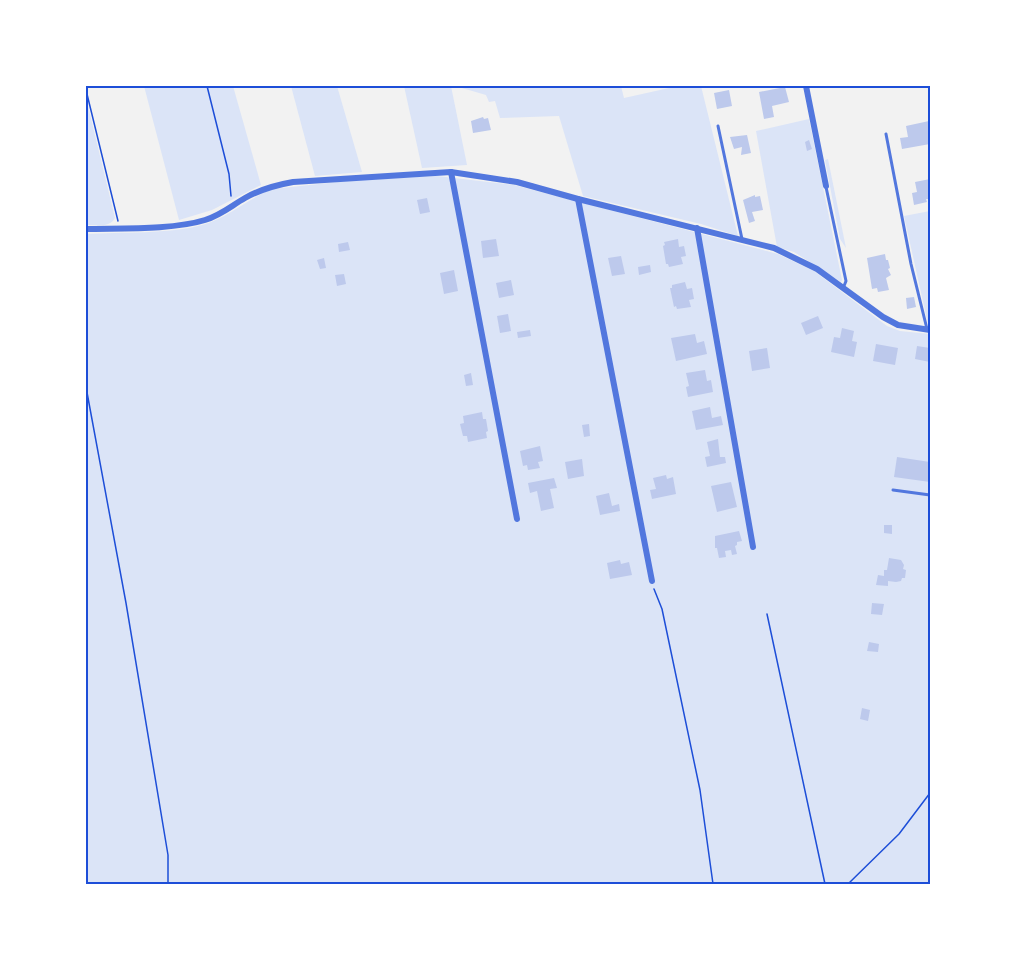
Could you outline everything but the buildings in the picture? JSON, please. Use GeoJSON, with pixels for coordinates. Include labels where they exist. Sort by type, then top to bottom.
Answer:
{"type":"FeatureCollection","features":[{"type":"Feature","properties":{"kind":"street"},"geometry":{"type":"LineString","coordinates":[[806,86],[826,186]]}},
{"type":"Feature","properties":{"kind":"street"},"geometry":{"type":"LineString","coordinates":[[452,172],[517,519]]}},
{"type":"Feature","properties":{"kind":"street"},"geometry":{"type":"LineString","coordinates":[[86,229],[181,225],[223,213],[268,187],[293,182],[452,172],[517,182],[774,248],[817,269],[883,317],[898,325],[929,329]]}},
{"type":"Feature","properties":{"kind":"street"},"geometry":{"type":"LineString","coordinates":[[578,199],[652,581]]}},
{"type":"Feature","properties":{"kind":"street"},"geometry":{"type":"LineString","coordinates":[[697,228],[753,547]]}},
{"type":"Feature","properties":{"kind":"lane"},"geometry":{"type":"LineString","coordinates":[[718,126],[742,239]]}},
{"type":"Feature","properties":{"kind":"lane"},"geometry":{"type":"LineString","coordinates":[[886,134],[911,264],[929,329]]}},
{"type":"Feature","properties":{"kind":"lane"},"geometry":{"type":"LineString","coordinates":[[826,186],[846,281],[843,288]]}},
{"type":"Feature","properties":{"kind":"lane"},"geometry":{"type":"LineString","coordinates":[[893,490],[930,495]]}},
{"type":"Feature","properties":{"kind":"path"},"geometry":{"type":"LineString","coordinates":[[207,86],[229,174],[234,206]]}},
{"type":"Feature","properties":{"kind":"path"},"geometry":{"type":"LineString","coordinates":[[86,90],[120,228]]}},
{"type":"Feature","properties":{"kind":"path"},"geometry":{"type":"LineString","coordinates":[[86,387],[128,615],[168,855],[168,885]]}},
{"type":"Feature","properties":{"kind":"path"},"geometry":{"type":"LineString","coordinates":[[652,581],[662,609],[700,790],[713,885]]}},
{"type":"Feature","properties":{"kind":"path"},"geometry":{"type":"LineString","coordinates":[[767,614],[825,885]]}},
{"type":"Feature","properties":{"kind":"path"},"geometry":{"type":"LineString","coordinates":[[848,885],[899,834],[930,793]]}},
{"type":"Feature","properties":{"kind":"shaded area"},"geometry":{"type":"Polygon","coordinates":[[[144,86],[233,86],[261,185],[212,210],[179,220],[144,86]]]}},
{"type":"Feature","properties":{"kind":"shaded area"},"geometry":{"type":"Polygon","coordinates":[[[291,86],[337,86],[362,172],[315,176],[291,86]]]}},
{"type":"Feature","properties":{"kind":"shaded area"},"geometry":{"type":"Polygon","coordinates":[[[404,86],[451,86],[467,165],[422,168],[404,86]]]}},
{"type":"Feature","properties":{"kind":"shaded area"},"geometry":{"type":"Polygon","coordinates":[[[455,86],[621,86],[624,98],[678,86],[701,86],[738,236],[701,224],[583,196],[559,116],[500,118],[495,101],[489,102],[486,95],[455,86]]]}},
{"type":"Feature","properties":{"kind":"shaded area"},"geometry":{"type":"Polygon","coordinates":[[[86,98],[115,218],[110,223],[102,225],[86,225],[86,98]]]}},
{"type":"Feature","properties":{"kind":"shaded area"},"geometry":{"type":"Polygon","coordinates":[[[809,119],[841,282],[794,252],[777,247],[756,131],[809,119]]]}},
{"type":"Feature","properties":{"kind":"shaded area"},"geometry":{"type":"Polygon","coordinates":[[[828,159],[846,248],[840,239],[825,160],[828,159]]]}},
{"type":"Feature","properties":{"kind":"shaded area"},"geometry":{"type":"Polygon","coordinates":[[[437,176],[514,185],[778,254],[814,271],[887,326],[900,331],[930,334],[930,884],[86,884],[86,234],[160,231],[202,225],[221,218],[273,189],[346,181],[437,176]]]}},
{"type":"Feature","properties":{"kind":"shaded area"},"geometry":{"type":"Polygon","coordinates":[[[930,211],[930,325],[904,216],[930,211]]]}}]}
